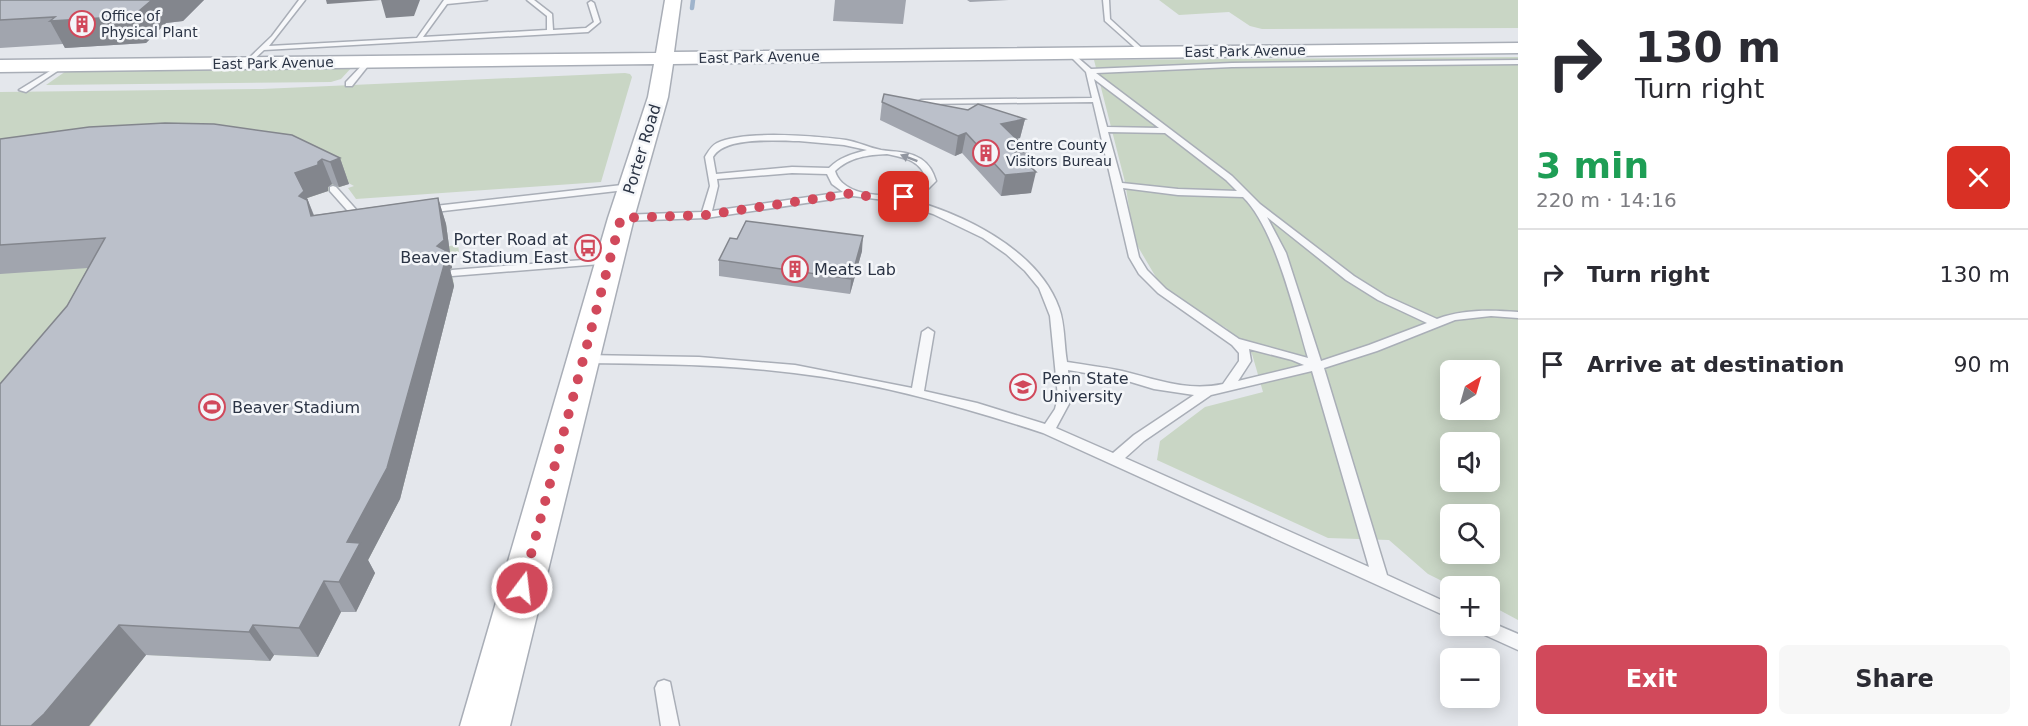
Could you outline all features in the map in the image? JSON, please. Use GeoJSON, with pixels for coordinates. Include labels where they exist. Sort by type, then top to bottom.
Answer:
{"type":"FeatureCollection","features":[{"type":"Feature","properties":{"kind":"main road","name":"Porter Road"},"geometry":{"type":"LineString","coordinates":[[485,726],[583,359],[658,97],[672,0]]}},
{"type":"Feature","properties":{"kind":"main road","name":"East Park Avenue"},"geometry":{"type":"LineString","coordinates":[[0,66],[1518,48]]}},
{"type":"Feature","properties":{"kind":"lane"},"geometry":{"type":"LineString","coordinates":[[247,63],[264,48],[302,0]]}},
{"type":"Feature","properties":{"kind":"lane"},"geometry":{"type":"LineString","coordinates":[[419,39],[446,1],[484,0]]}},
{"type":"Feature","properties":{"kind":"lane"},"geometry":{"type":"LineString","coordinates":[[530,0],[550,15],[550,32]]}},
{"type":"Feature","properties":{"kind":"lane"},"geometry":{"type":"LineString","coordinates":[[1106,0],[1107,20],[1143,52]]}},
{"type":"Feature","properties":{"kind":"lane"},"geometry":{"type":"LineString","coordinates":[[264,48],[588,30],[597,22],[591,3]]}},
{"type":"Feature","properties":{"kind":"lane"},"geometry":{"type":"LineString","coordinates":[[1070,53],[1089,71],[1168,131],[1350,278],[1382,298],[1436,322]]}},
{"type":"Feature","properties":{"kind":"lane"},"geometry":{"type":"LineString","coordinates":[[349,84],[369,61]]}},
{"type":"Feature","properties":{"kind":"lane"},"geometry":{"type":"LineString","coordinates":[[1089,71],[1232,65],[1518,62]]}},
{"type":"Feature","properties":{"kind":"lane"},"geometry":{"type":"LineString","coordinates":[[22,90],[63,65]]}},
{"type":"Feature","properties":{"kind":"lane"},"geometry":{"type":"LineString","coordinates":[[1089,71],[1134,257],[1143,272],[1162,291],[1235,342],[1245,352],[1245,361],[1226,389]]}},
{"type":"Feature","properties":{"kind":"lane"},"geometry":{"type":"LineString","coordinates":[[921,102],[1097,100]]}},
{"type":"Feature","properties":{"kind":"lane"},"geometry":{"type":"LineString","coordinates":[[1104,129],[1168,131]]}},
{"type":"Feature","properties":{"kind":"lane"},"geometry":{"type":"LineString","coordinates":[[706,215],[714,186],[709,157],[714,149],[730,142],[787,138],[857,144],[878,152],[912,158],[931,173],[932,181],[921,191],[892,198],[874,198],[841,187],[832,178],[831,171],[836,162],[845,157],[878,152]]}},
{"type":"Feature","properties":{"kind":"lane"},"geometry":{"type":"LineString","coordinates":[[712,177],[792,170],[831,171]]}},
{"type":"Feature","properties":{"kind":"lane"},"geometry":{"type":"LineString","coordinates":[[1118,185],[1178,192],[1245,194]]}},
{"type":"Feature","properties":{"kind":"lane"},"geometry":{"type":"LineString","coordinates":[[333,189],[353,218],[370,216]]}},
{"type":"Feature","properties":{"kind":"lane"},"geometry":{"type":"LineString","coordinates":[[414,211],[626,203],[706,215],[854,193]]}},
{"type":"Feature","properties":{"kind":"lane"},"geometry":{"type":"LineString","coordinates":[[892,198],[942,215],[979,231],[1000,243],[1023,262],[1040,282],[1053,306],[1065,402],[1048,430]]}},
{"type":"Feature","properties":{"kind":"lane"},"geometry":{"type":"LineString","coordinates":[[1255,203],[1281,253],[1380,579]]}},
{"type":"Feature","properties":{"kind":"lane"},"geometry":{"type":"LineString","coordinates":[[452,273],[610,261]]}},
{"type":"Feature","properties":{"kind":"lane"},"geometry":{"type":"LineString","coordinates":[[1060,365],[1122,375],[1154,385],[1207,392],[1317,366],[1373,348],[1436,322],[1474,314],[1518,315]]}},
{"type":"Feature","properties":{"kind":"lane"},"geometry":{"type":"LineString","coordinates":[[918,393],[928,332]]}},
{"type":"Feature","properties":{"kind":"lane"},"geometry":{"type":"LineString","coordinates":[[1235,342],[1296,357],[1317,366]]}},
{"type":"Feature","properties":{"kind":"lane"},"geometry":{"type":"LineString","coordinates":[[583,359],[699,362],[795,369],[977,406],[1048,430],[1115,459],[1440,606]]}},
{"type":"Feature","properties":{"kind":"lane"},"geometry":{"type":"LineString","coordinates":[[1115,459],[1138,438],[1207,392]]}},
{"type":"Feature","properties":{"kind":"lane"},"geometry":{"type":"LineString","coordinates":[[1500,634],[1518,642]]}},
{"type":"Feature","properties":{"kind":"lane"},"geometry":{"type":"LineString","coordinates":[[664,688],[670,726]]}},
{"type":"Feature","properties":{"kind":"green space"},"geometry":{"type":"Polygon","coordinates":[[[1159,0],[1518,0],[1518,28],[1262,29],[1250,26],[1229,12],[1179,15],[1159,0]]]}},
{"type":"Feature","properties":{"kind":"green space"},"geometry":{"type":"Polygon","coordinates":[[[1518,57],[1518,620],[1500,610],[1500,576],[1440,576],[1440,580],[1428,574],[1389,540],[1328,538],[1157,460],[1160,441],[1205,407],[1263,392],[1252,354],[1226,328],[1182,303],[1157,279],[1134,240],[1125,182],[1094,60],[1518,57]]]}},
{"type":"Feature","properties":{"kind":"green space"},"geometry":{"type":"Polygon","coordinates":[[[353,66],[341,79],[331,82],[46,85],[69,69],[353,66]]]}},
{"type":"Feature","properties":{"kind":"green space","name":"Beaver Stadium"},"geometry":{"type":"Polygon","coordinates":[[[625,73],[632,77],[601,182],[356,199],[348,188],[354,186],[328,172],[346,185],[302,200],[317,222],[418,229],[446,224],[449,246],[458,245],[459,252],[450,254],[454,286],[400,499],[362,572],[375,573],[356,612],[341,612],[318,657],[274,655],[270,661],[146,655],[90,726],[0,726],[0,92],[262,89],[625,73]]]}},
{"type":"Feature","properties":{"kind":"building"},"geometry":{"type":"Polygon","coordinates":[[[0,0],[152,0],[133,16],[50,21],[55,17],[0,20],[0,0]]]}},
{"type":"Feature","properties":{"kind":"building"},"geometry":{"type":"Polygon","coordinates":[[[884,94],[968,110],[978,104],[1025,119],[1001,124],[1029,151],[1015,152],[1036,172],[1005,175],[966,133],[958,136],[882,102],[884,94]]]}},
{"type":"Feature","properties":{"kind":"building","name":"Beaver Stadium"},"geometry":{"type":"Polygon","coordinates":[[[165,123],[214,124],[292,135],[340,158],[330,162],[322,159],[318,165],[295,173],[304,191],[299,196],[307,200],[311,216],[438,198],[444,240],[437,246],[445,250],[446,258],[387,468],[347,542],[360,543],[339,582],[324,581],[299,628],[253,625],[249,632],[119,625],[44,714],[31,726],[0,726],[0,384],[67,306],[105,238],[0,245],[0,139],[89,127],[165,123]]]}},
{"type":"Feature","properties":{"kind":"building"},"geometry":{"type":"Polygon","coordinates":[[[746,221],[863,236],[851,279],[719,260],[730,238],[737,239],[746,221]]]}},
{"type":"Feature","properties":{"kind":"waterway"},"geometry":{"type":"LineString","coordinates":[[692,8],[693,0]]}},
{"type":"Feature","properties":{"kind":"place","name":"Office of Physical Plant"},"geometry":{"type":"Point","coordinates":[82,24]}},
{"type":"Feature","properties":{"kind":"place","name":"Centre County Visitors Bureau"},"geometry":{"type":"Point","coordinates":[986,153]}},
{"type":"Feature","properties":{"kind":"place","name":"Porter Road at Beaver Stadium East"},"geometry":{"type":"Point","coordinates":[588,248]}},
{"type":"Feature","properties":{"kind":"place","name":"Meats Lab"},"geometry":{"type":"Point","coordinates":[795,269]}},
{"type":"Feature","properties":{"kind":"place","name":"Penn State University"},"geometry":{"type":"Point","coordinates":[1023,387]}},
{"type":"Feature","properties":{"kind":"place","name":"Beaver Stadium"},"geometry":{"type":"Point","coordinates":[212,407]}},
{"type":"Feature","properties":{"kind":"route"},"geometry":{"type":"LineString","coordinates":[[522,588],[621,218],[645,219],[706,215],[787,201],[854,193],[874,198],[904,197]]}}]}
